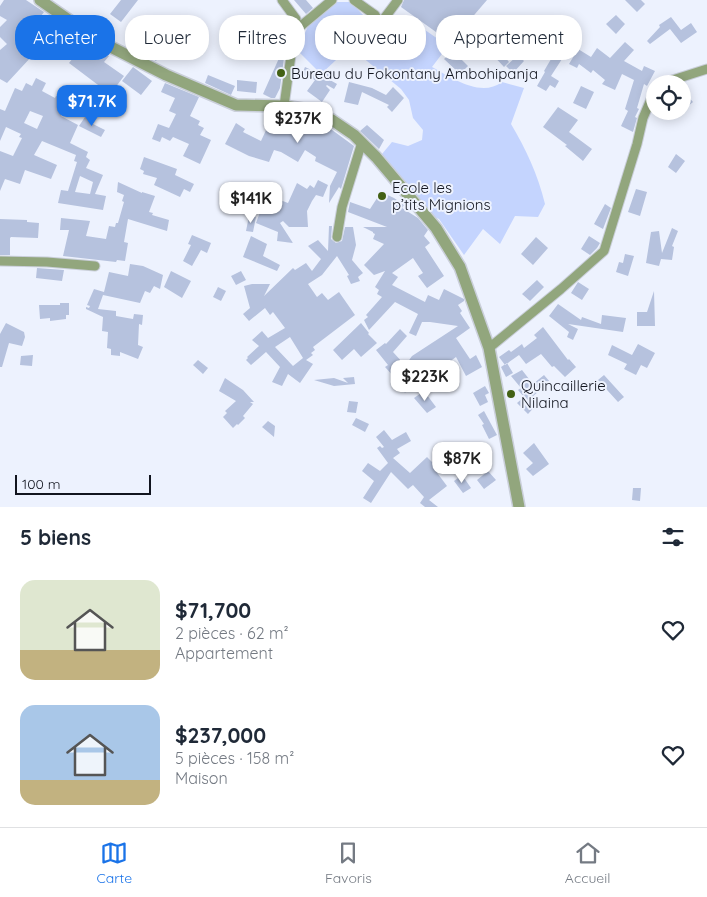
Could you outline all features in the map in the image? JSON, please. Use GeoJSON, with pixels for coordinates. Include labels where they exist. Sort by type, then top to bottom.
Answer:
{"type":"FeatureCollection","features":[{"type":"Feature","properties":{"kind":"street"},"geometry":{"type":"LineString","coordinates":[[40,0],[99,41],[175,79],[236,105],[284,106],[309,110],[332,120],[362,142],[436,228],[460,267],[489,348],[519,507]]}},
{"type":"Feature","properties":{"kind":"street"},"geometry":{"type":"LineString","coordinates":[[282,0],[294,15]]}},
{"type":"Feature","properties":{"kind":"street"},"geometry":{"type":"LineString","coordinates":[[305,22],[332,0]]}},
{"type":"Feature","properties":{"kind":"street"},"geometry":{"type":"LineString","coordinates":[[354,0],[375,15],[380,24],[398,0]]}},
{"type":"Feature","properties":{"kind":"street"},"geometry":{"type":"LineString","coordinates":[[284,106],[291,60]]}},
{"type":"Feature","properties":{"kind":"street"},"geometry":{"type":"LineString","coordinates":[[688,75],[707,69]]}},
{"type":"Feature","properties":{"kind":"street"},"geometry":{"type":"LineString","coordinates":[[489,348],[561,289],[604,250],[646,111]]}},
{"type":"Feature","properties":{"kind":"street"},"geometry":{"type":"LineString","coordinates":[[337,237],[342,208],[362,142]]}},
{"type":"Feature","properties":{"kind":"street"},"geometry":{"type":"LineString","coordinates":[[0,261],[48,262],[95,266]]}},
{"type":"Feature","properties":{"kind":"shaded area"},"geometry":{"type":"Polygon","coordinates":[[[334,2],[351,2],[363,15],[318,15],[334,2]]]}},
{"type":"Feature","properties":{"kind":"shaded area"},"geometry":{"type":"Polygon","coordinates":[[[315,18],[315,60],[336,60],[321,74],[305,58],[305,33],[310,22],[315,18]]]}},
{"type":"Feature","properties":{"kind":"shaded area"},"geometry":{"type":"Polygon","coordinates":[[[426,31],[436,38],[437,60],[432,67],[467,85],[485,88],[502,82],[524,88],[511,124],[531,162],[542,193],[545,204],[538,217],[515,216],[500,244],[483,229],[464,255],[439,219],[434,217],[382,154],[392,142],[408,146],[422,140],[423,130],[413,118],[409,100],[401,89],[366,60],[426,60],[426,31]]]}},
{"type":"Feature","properties":{"kind":"building"},"geometry":{"type":"Polygon","coordinates":[[[4,0],[26,0],[44,12],[42,15],[15,15],[15,60],[28,60],[7,83],[0,79],[0,50],[7,44],[0,37],[0,27],[7,20],[0,16],[0,6],[4,0]]]}},
{"type":"Feature","properties":{"kind":"building"},"geometry":{"type":"Polygon","coordinates":[[[121,0],[138,0],[121,22],[115,18],[115,15],[110,14],[121,0]]]}},
{"type":"Feature","properties":{"kind":"building"},"geometry":{"type":"Polygon","coordinates":[[[294,0],[306,0],[313,8],[306,14],[294,0]]]}},
{"type":"Feature","properties":{"kind":"building"},"geometry":{"type":"Polygon","coordinates":[[[404,0],[487,0],[474,15],[436,15],[436,32],[426,25],[426,15],[412,15],[401,7],[404,0]]]}},
{"type":"Feature","properties":{"kind":"building"},"geometry":{"type":"Polygon","coordinates":[[[625,0],[641,0],[645,4],[637,12],[625,0]]]}},
{"type":"Feature","properties":{"kind":"building"},"geometry":{"type":"Polygon","coordinates":[[[616,15],[625,24],[616,34],[606,24],[616,15]]]}},
{"type":"Feature","properties":{"kind":"building"},"geometry":{"type":"Polygon","coordinates":[[[671,17],[681,30],[691,23],[697,32],[681,43],[670,29],[650,44],[647,41],[660,27],[659,25],[671,17]]]}},
{"type":"Feature","properties":{"kind":"building"},"geometry":{"type":"Polygon","coordinates":[[[625,42],[634,50],[624,61],[642,71],[644,66],[655,71],[653,75],[646,75],[646,85],[644,84],[637,108],[639,109],[635,117],[637,118],[633,132],[621,126],[628,111],[625,109],[634,80],[622,74],[615,90],[602,84],[605,80],[593,70],[591,73],[579,64],[577,68],[569,64],[571,60],[582,60],[582,51],[591,57],[597,48],[610,58],[625,42]]]}},
{"type":"Feature","properties":{"kind":"building"},"geometry":{"type":"Polygon","coordinates":[[[71,60],[106,60],[104,62],[124,76],[112,92],[118,98],[111,106],[104,101],[110,94],[69,63],[71,60]]]}},
{"type":"Feature","properties":{"kind":"building"},"geometry":{"type":"Polygon","coordinates":[[[278,60],[284,60],[280,88],[275,98],[263,94],[278,60]]]}},
{"type":"Feature","properties":{"kind":"building"},"geometry":{"type":"Polygon","coordinates":[[[445,60],[462,60],[468,66],[460,74],[445,60]]]}},
{"type":"Feature","properties":{"kind":"building"},"geometry":{"type":"Polygon","coordinates":[[[498,60],[507,60],[509,62],[504,67],[498,60]]]}},
{"type":"Feature","properties":{"kind":"building"},"geometry":{"type":"Polygon","coordinates":[[[513,60],[524,61],[513,73],[506,66],[513,60]]]}},
{"type":"Feature","properties":{"kind":"building"},"geometry":{"type":"Polygon","coordinates":[[[550,60],[561,60],[551,76],[559,81],[555,88],[550,85],[546,91],[537,86],[550,60]]]}},
{"type":"Feature","properties":{"kind":"building"},"geometry":{"type":"Polygon","coordinates":[[[133,67],[152,81],[141,95],[122,81],[133,67]]]}},
{"type":"Feature","properties":{"kind":"building"},"geometry":{"type":"Polygon","coordinates":[[[305,67],[324,76],[327,72],[333,76],[330,80],[337,84],[334,89],[326,86],[330,90],[322,102],[307,91],[315,80],[302,74],[305,67]]]}},
{"type":"Feature","properties":{"kind":"building"},"geometry":{"type":"Polygon","coordinates":[[[208,75],[235,86],[231,95],[205,83],[208,75]]]}},
{"type":"Feature","properties":{"kind":"building"},"geometry":{"type":"Polygon","coordinates":[[[36,78],[46,83],[42,91],[55,98],[56,96],[59,97],[61,93],[71,99],[61,116],[78,125],[70,143],[88,152],[86,157],[90,160],[86,168],[103,175],[95,194],[106,196],[103,210],[58,203],[61,190],[68,191],[77,162],[74,161],[76,155],[42,141],[34,155],[57,165],[51,179],[25,170],[20,184],[5,179],[0,191],[0,151],[13,156],[22,138],[19,137],[21,134],[6,127],[0,141],[0,109],[5,111],[15,88],[22,91],[26,83],[32,86],[36,78]],[[30,111],[24,123],[37,129],[43,116],[30,111]],[[80,176],[75,192],[90,194],[93,182],[80,176]]]}},
{"type":"Feature","properties":{"kind":"building"},"geometry":{"type":"Polygon","coordinates":[[[237,80],[257,82],[256,93],[237,91],[237,80]]]}},
{"type":"Feature","properties":{"kind":"building"},"geometry":{"type":"Polygon","coordinates":[[[349,82],[372,88],[386,95],[393,87],[404,98],[392,112],[387,107],[389,105],[362,92],[358,105],[344,102],[349,82]]]}},
{"type":"Feature","properties":{"kind":"building"},"geometry":{"type":"Polygon","coordinates":[[[165,83],[199,97],[190,116],[200,121],[198,125],[204,128],[200,135],[211,140],[200,164],[183,156],[189,144],[173,137],[170,141],[162,137],[160,142],[152,139],[158,124],[169,128],[176,114],[169,111],[175,98],[161,92],[165,83]]]}},
{"type":"Feature","properties":{"kind":"building"},"geometry":{"type":"Polygon","coordinates":[[[581,86],[594,92],[586,109],[573,103],[581,86]]]}},
{"type":"Feature","properties":{"kind":"building"},"geometry":{"type":"Polygon","coordinates":[[[558,107],[578,120],[569,132],[592,149],[583,161],[565,146],[567,145],[543,127],[558,107]]]}},
{"type":"Feature","properties":{"kind":"building"},"geometry":{"type":"Polygon","coordinates":[[[274,113],[291,115],[298,118],[299,116],[306,117],[317,121],[354,146],[341,189],[339,187],[329,203],[330,186],[337,172],[315,161],[316,157],[305,150],[298,162],[274,150],[269,162],[249,156],[225,144],[236,123],[245,129],[243,132],[261,141],[274,113]]]}},
{"type":"Feature","properties":{"kind":"building"},"geometry":{"type":"Polygon","coordinates":[[[85,117],[92,121],[91,123],[105,130],[101,137],[79,126],[85,117]]]}},
{"type":"Feature","properties":{"kind":"building"},"geometry":{"type":"Polygon","coordinates":[[[367,125],[384,140],[379,149],[360,131],[367,125]]]}},
{"type":"Feature","properties":{"kind":"building"},"geometry":{"type":"Polygon","coordinates":[[[676,154],[685,161],[676,173],[668,167],[676,154]]]}},
{"type":"Feature","properties":{"kind":"building"},"geometry":{"type":"Polygon","coordinates":[[[144,157],[177,169],[175,175],[194,184],[190,192],[184,189],[180,197],[154,185],[157,178],[143,174],[144,171],[140,169],[144,157]]]}},
{"type":"Feature","properties":{"kind":"building"},"geometry":{"type":"Polygon","coordinates":[[[318,180],[328,185],[323,197],[316,195],[307,211],[308,227],[289,227],[283,221],[280,223],[293,243],[277,241],[278,232],[256,223],[263,204],[259,203],[260,201],[245,197],[246,192],[241,190],[244,182],[275,192],[272,197],[288,203],[297,183],[307,189],[310,185],[314,188],[318,180]]]}},
{"type":"Feature","properties":{"kind":"building"},"geometry":{"type":"Polygon","coordinates":[[[118,182],[142,193],[155,196],[149,212],[153,213],[152,215],[169,220],[167,231],[128,219],[124,242],[128,243],[125,261],[117,260],[116,262],[63,256],[69,230],[60,230],[61,218],[90,221],[86,236],[106,239],[109,226],[115,227],[116,223],[118,223],[124,195],[117,192],[118,182]]]}},
{"type":"Feature","properties":{"kind":"building"},"geometry":{"type":"Polygon","coordinates":[[[636,189],[647,192],[640,216],[628,212],[636,189]]]}},
{"type":"Feature","properties":{"kind":"building"},"geometry":{"type":"Polygon","coordinates":[[[381,192],[404,205],[402,208],[418,218],[428,230],[424,236],[430,243],[425,247],[444,276],[427,288],[418,276],[423,273],[413,258],[392,273],[398,277],[392,285],[425,302],[428,295],[439,300],[444,289],[464,299],[458,305],[462,311],[460,313],[470,328],[456,338],[470,359],[476,355],[482,367],[466,376],[456,357],[436,372],[446,382],[441,387],[435,380],[404,393],[418,379],[405,370],[395,378],[385,367],[388,365],[376,350],[386,344],[400,329],[407,336],[393,352],[403,363],[405,361],[407,363],[412,356],[458,326],[422,322],[416,336],[409,333],[418,314],[395,302],[369,330],[364,320],[368,317],[366,315],[382,297],[377,294],[379,290],[375,287],[385,271],[374,275],[364,265],[384,244],[373,239],[375,234],[363,227],[387,227],[348,212],[350,202],[370,209],[381,192]]]}},
{"type":"Feature","properties":{"kind":"building"},"geometry":{"type":"Polygon","coordinates":[[[605,204],[611,208],[603,229],[594,224],[605,204]]]}},
{"type":"Feature","properties":{"kind":"building"},"geometry":{"type":"Polygon","coordinates":[[[249,216],[256,217],[253,232],[246,231],[249,216]]]}},
{"type":"Feature","properties":{"kind":"building"},"geometry":{"type":"Polygon","coordinates":[[[0,219],[27,220],[27,222],[39,223],[38,238],[11,237],[10,255],[0,255],[0,219]]]}},
{"type":"Feature","properties":{"kind":"building"},"geometry":{"type":"Polygon","coordinates":[[[329,226],[332,226],[331,239],[336,243],[342,241],[345,227],[353,227],[356,245],[352,260],[363,273],[358,277],[360,281],[351,284],[347,276],[349,275],[337,256],[322,275],[308,284],[317,297],[322,293],[328,300],[339,292],[355,315],[313,347],[315,350],[311,353],[313,355],[306,360],[313,364],[300,383],[288,374],[282,386],[272,382],[280,367],[266,352],[251,365],[246,360],[259,346],[252,340],[262,331],[268,338],[285,328],[273,312],[270,315],[265,308],[249,321],[243,314],[250,308],[244,286],[270,284],[264,296],[293,268],[295,270],[306,263],[312,271],[321,259],[308,246],[318,240],[328,251],[329,226]],[[290,337],[275,347],[293,366],[303,358],[290,337]]]}},
{"type":"Feature","properties":{"kind":"building"},"geometry":{"type":"Polygon","coordinates":[[[672,228],[678,231],[672,246],[674,247],[672,260],[661,259],[659,266],[646,263],[651,232],[659,231],[662,253],[672,228]]]}},
{"type":"Feature","properties":{"kind":"building"},"geometry":{"type":"Polygon","coordinates":[[[192,235],[211,243],[207,253],[201,250],[192,266],[183,261],[191,245],[188,244],[192,235]]]}},
{"type":"Feature","properties":{"kind":"building"},"geometry":{"type":"Polygon","coordinates":[[[251,236],[267,244],[263,256],[280,265],[277,271],[243,257],[251,236]]]}},
{"type":"Feature","properties":{"kind":"building"},"geometry":{"type":"Polygon","coordinates":[[[589,236],[600,243],[590,255],[581,249],[589,236]]]}},
{"type":"Feature","properties":{"kind":"building"},"geometry":{"type":"Polygon","coordinates":[[[536,237],[548,248],[533,265],[521,254],[536,237]]]}},
{"type":"Feature","properties":{"kind":"building"},"geometry":{"type":"Polygon","coordinates":[[[625,254],[634,256],[628,276],[616,272],[619,262],[623,263],[625,254]]]}},
{"type":"Feature","properties":{"kind":"building"},"geometry":{"type":"Polygon","coordinates":[[[130,264],[143,266],[163,275],[160,289],[154,286],[150,293],[145,291],[140,303],[103,295],[98,309],[116,311],[116,316],[133,319],[134,314],[143,315],[142,325],[139,324],[138,345],[143,347],[138,359],[120,352],[120,356],[111,355],[111,349],[107,348],[108,332],[102,331],[103,317],[86,309],[86,307],[89,308],[90,306],[87,305],[94,289],[104,292],[109,272],[128,276],[130,264]]]}},
{"type":"Feature","properties":{"kind":"building"},"geometry":{"type":"Polygon","coordinates":[[[37,268],[64,270],[62,281],[36,278],[37,268]]]}},
{"type":"Feature","properties":{"kind":"building"},"geometry":{"type":"Polygon","coordinates":[[[171,271],[191,281],[182,298],[164,287],[171,271]]]}},
{"type":"Feature","properties":{"kind":"building"},"geometry":{"type":"Polygon","coordinates":[[[241,271],[246,280],[236,285],[231,276],[241,271]]]}},
{"type":"Feature","properties":{"kind":"building"},"geometry":{"type":"Polygon","coordinates":[[[537,280],[544,287],[530,301],[522,294],[537,280]]]}},
{"type":"Feature","properties":{"kind":"building"},"geometry":{"type":"Polygon","coordinates":[[[578,282],[589,289],[582,300],[571,293],[578,282]]]}},
{"type":"Feature","properties":{"kind":"building"},"geometry":{"type":"Polygon","coordinates":[[[218,287],[226,291],[221,301],[213,297],[218,287]]]}},
{"type":"Feature","properties":{"kind":"building"},"geometry":{"type":"Polygon","coordinates":[[[654,291],[655,326],[637,326],[637,312],[647,312],[654,291]]]}},
{"type":"Feature","properties":{"kind":"building"},"geometry":{"type":"Polygon","coordinates":[[[60,303],[69,303],[69,315],[66,315],[66,319],[50,321],[50,318],[40,319],[39,305],[60,305],[60,303]]]}},
{"type":"Feature","properties":{"kind":"building"},"geometry":{"type":"Polygon","coordinates":[[[558,304],[581,320],[582,317],[601,324],[602,315],[626,318],[623,332],[568,324],[578,329],[573,340],[567,337],[569,332],[549,316],[558,304]]]}},
{"type":"Feature","properties":{"kind":"building"},"geometry":{"type":"Polygon","coordinates":[[[6,323],[24,332],[25,337],[22,346],[9,343],[2,367],[0,367],[0,334],[6,323]]]}},
{"type":"Feature","properties":{"kind":"building"},"geometry":{"type":"Polygon","coordinates":[[[361,323],[377,343],[361,357],[354,349],[342,360],[333,350],[361,323]]]}},
{"type":"Feature","properties":{"kind":"building"},"geometry":{"type":"Polygon","coordinates":[[[543,327],[568,360],[576,367],[565,377],[554,366],[552,367],[541,354],[526,364],[519,355],[505,365],[499,357],[509,350],[511,352],[522,344],[524,348],[537,338],[534,335],[543,327]]]}},
{"type":"Feature","properties":{"kind":"building"},"geometry":{"type":"Polygon","coordinates":[[[638,344],[655,353],[647,368],[641,365],[636,375],[624,369],[627,364],[608,355],[612,345],[632,355],[638,344]]]}},
{"type":"Feature","properties":{"kind":"building"},"geometry":{"type":"Polygon","coordinates":[[[33,355],[32,366],[20,365],[21,356],[33,355]]]}},
{"type":"Feature","properties":{"kind":"building"},"geometry":{"type":"Polygon","coordinates":[[[198,360],[208,368],[203,374],[193,365],[198,360]]]}},
{"type":"Feature","properties":{"kind":"building"},"geometry":{"type":"Polygon","coordinates":[[[507,363],[513,373],[506,377],[501,367],[507,363]]]}},
{"type":"Feature","properties":{"kind":"building"},"geometry":{"type":"Polygon","coordinates":[[[522,370],[533,384],[544,375],[550,382],[532,397],[538,403],[528,414],[517,403],[524,397],[518,390],[521,388],[511,376],[522,370]]]}},
{"type":"Feature","properties":{"kind":"building"},"geometry":{"type":"Polygon","coordinates":[[[604,375],[624,397],[618,402],[598,380],[604,375]]]}},
{"type":"Feature","properties":{"kind":"building"},"geometry":{"type":"Polygon","coordinates":[[[354,377],[355,384],[334,386],[314,380],[334,378],[348,383],[343,378],[354,377]]]}},
{"type":"Feature","properties":{"kind":"building"},"geometry":{"type":"Polygon","coordinates":[[[225,378],[243,390],[254,402],[250,402],[253,404],[243,416],[245,418],[233,428],[223,417],[227,413],[225,411],[236,401],[219,391],[225,378]]]}},
{"type":"Feature","properties":{"kind":"building"},"geometry":{"type":"Polygon","coordinates":[[[485,386],[489,393],[485,395],[488,402],[480,406],[473,393],[485,386]]]}},
{"type":"Feature","properties":{"kind":"building"},"geometry":{"type":"Polygon","coordinates":[[[424,391],[436,407],[427,413],[414,398],[424,391]]]}},
{"type":"Feature","properties":{"kind":"building"},"geometry":{"type":"Polygon","coordinates":[[[349,401],[358,402],[356,413],[347,412],[349,401]]]}},
{"type":"Feature","properties":{"kind":"building"},"geometry":{"type":"Polygon","coordinates":[[[484,411],[497,435],[489,439],[482,425],[484,424],[478,415],[484,411]]]}},
{"type":"Feature","properties":{"kind":"building"},"geometry":{"type":"Polygon","coordinates":[[[356,418],[369,424],[365,432],[352,425],[356,418]]]}},
{"type":"Feature","properties":{"kind":"building"},"geometry":{"type":"Polygon","coordinates":[[[268,421],[275,426],[274,437],[262,427],[268,421]]]}},
{"type":"Feature","properties":{"kind":"building"},"geometry":{"type":"Polygon","coordinates":[[[384,430],[392,440],[406,432],[411,441],[397,449],[400,453],[393,458],[410,473],[427,457],[432,462],[443,455],[447,461],[435,470],[447,486],[429,500],[438,507],[425,507],[420,503],[424,497],[413,485],[408,489],[391,472],[371,503],[363,498],[374,481],[362,471],[368,463],[380,471],[388,463],[377,448],[380,446],[384,447],[376,437],[384,430]]]}},
{"type":"Feature","properties":{"kind":"building"},"geometry":{"type":"Polygon","coordinates":[[[534,443],[549,464],[533,476],[526,469],[533,463],[523,453],[534,443]]]}},
{"type":"Feature","properties":{"kind":"building"},"geometry":{"type":"Polygon","coordinates":[[[464,451],[473,461],[466,467],[458,457],[464,451]]]}},
{"type":"Feature","properties":{"kind":"building"},"geometry":{"type":"Polygon","coordinates":[[[488,471],[496,480],[484,489],[477,480],[488,471]]]}},
{"type":"Feature","properties":{"kind":"building"},"geometry":{"type":"Polygon","coordinates":[[[462,475],[471,488],[463,493],[454,481],[462,475]]]}},
{"type":"Feature","properties":{"kind":"building"},"geometry":{"type":"Polygon","coordinates":[[[633,488],[641,488],[640,501],[632,500],[633,488]]]}},
{"type":"Feature","properties":{"kind":"place","name":"Bureau du Fokontany Ambohipanja"},"geometry":{"type":"Point","coordinates":[281,73]}},
{"type":"Feature","properties":{"kind":"place","name":"Ecole les p’tits Mignions"},"geometry":{"type":"Point","coordinates":[382,196]}},
{"type":"Feature","properties":{"kind":"place","name":"Quincaillerie Nilaina"},"geometry":{"type":"Point","coordinates":[511,394]}}]}
